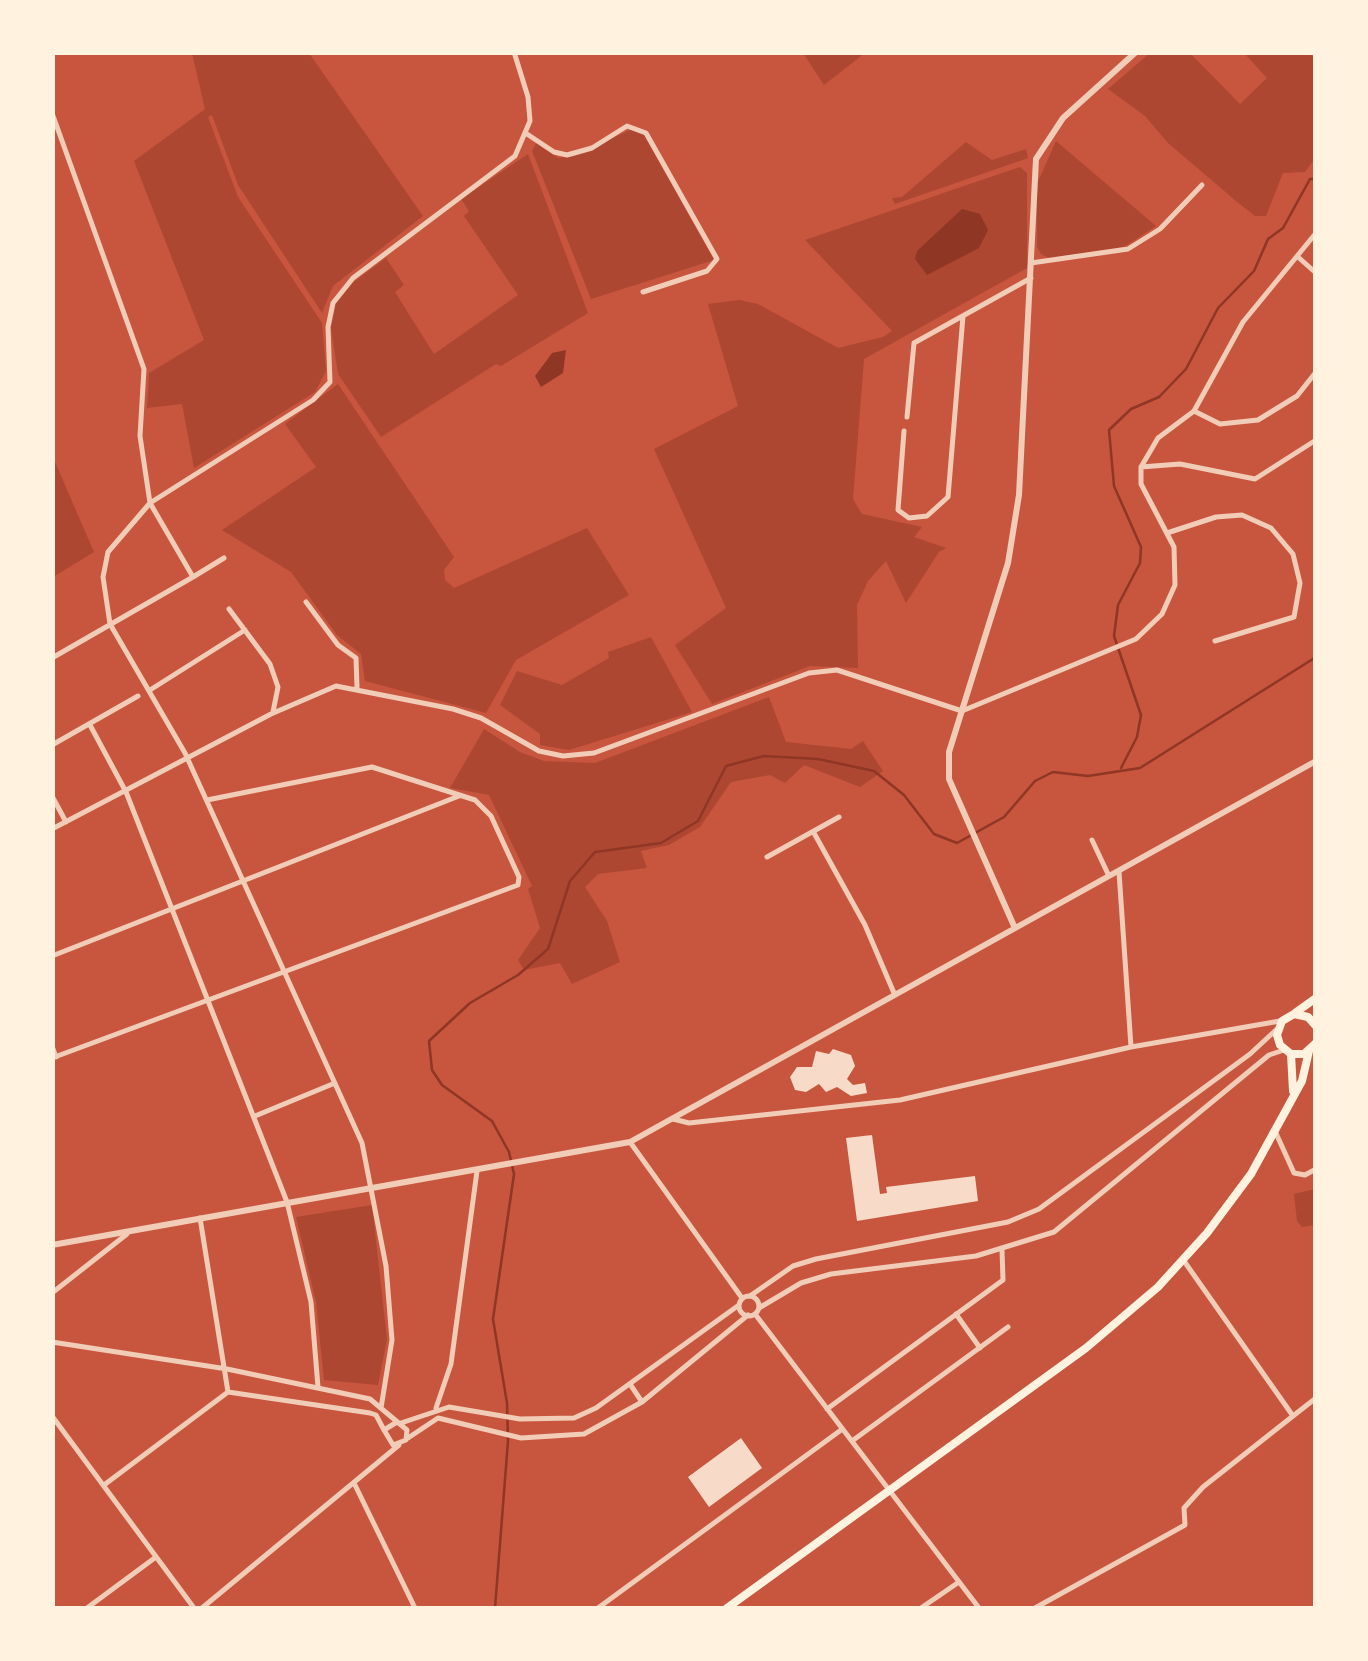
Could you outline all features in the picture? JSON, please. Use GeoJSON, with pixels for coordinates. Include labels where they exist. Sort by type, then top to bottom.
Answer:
{"type":"FeatureCollection","features":[{"type":"Feature","properties":{"kind":"main road"},"geometry":{"type":"LineString","coordinates":[[1293,1096],[1288,1052],[1279,1025],[1316,998]]}},
{"type":"Feature","properties":{"kind":"main road"},"geometry":{"type":"LineString","coordinates":[[1294,1014],[1315,1021]]}},
{"type":"Feature","properties":{"kind":"main road"},"geometry":{"type":"LineString","coordinates":[[726,1608],[1110,1330],[1184,1261],[1228,1207],[1276,1132],[1305,1074],[1312,1047],[1288,1052]]}},
{"type":"Feature","properties":{"kind":"street"},"geometry":{"type":"LineString","coordinates":[[381,1408],[392,1340],[372,1186],[362,1143],[188,758],[110,624],[103,577],[108,552],[150,503],[313,400],[330,382],[328,326],[333,304],[354,278],[515,156],[527,134],[528,97],[514,52]]}},
{"type":"Feature","properties":{"kind":"street"},"geometry":{"type":"LineString","coordinates":[[1014,926],[961,810],[948,764],[1008,563],[1019,496],[1038,150],[1063,118],[1136,52]]}},
{"type":"Feature","properties":{"kind":"street"},"geometry":{"type":"LineString","coordinates":[[52,113],[144,368],[140,436],[150,503],[194,577]]}},
{"type":"Feature","properties":{"kind":"street"},"geometry":{"type":"LineString","coordinates":[[527,134],[554,152],[568,155],[592,148],[626,126],[646,133],[716,260],[707,271],[644,292]]}},
{"type":"Feature","properties":{"kind":"street"},"geometry":{"type":"LineString","coordinates":[[1031,263],[1128,248],[1160,228],[1202,185]]}},
{"type":"Feature","properties":{"kind":"street"},"geometry":{"type":"LineString","coordinates":[[52,829],[322,690],[357,687],[453,709],[481,718],[539,752],[563,756],[594,753],[809,673],[837,670],[962,712],[1136,638],[1162,614],[1176,585],[1174,546],[1141,484],[1141,467],[1158,438],[1194,411],[1243,322],[1316,233]]}},
{"type":"Feature","properties":{"kind":"street"},"geometry":{"type":"LineString","coordinates":[[1298,257],[1316,273]]}},
{"type":"Feature","properties":{"kind":"street"},"geometry":{"type":"LineString","coordinates":[[907,417],[914,343],[1030,278]]}},
{"type":"Feature","properties":{"kind":"street"},"geometry":{"type":"LineString","coordinates":[[904,431],[898,510],[909,518],[927,516],[948,496],[963,316]]}},
{"type":"Feature","properties":{"kind":"street"},"geometry":{"type":"LineString","coordinates":[[1194,411],[1220,424],[1258,420],[1297,396],[1316,372]]}},
{"type":"Feature","properties":{"kind":"street"},"geometry":{"type":"LineString","coordinates":[[1141,467],[1180,464],[1256,478],[1316,440]]}},
{"type":"Feature","properties":{"kind":"street"},"geometry":{"type":"LineString","coordinates":[[1166,533],[1236,514],[1271,528],[1293,554],[1300,583],[1294,617],[1216,642]]}},
{"type":"Feature","properties":{"kind":"street"},"geometry":{"type":"LineString","coordinates":[[52,658],[224,558]]}},
{"type":"Feature","properties":{"kind":"street"},"geometry":{"type":"LineString","coordinates":[[306,602],[338,646],[356,658],[357,687]]}},
{"type":"Feature","properties":{"kind":"street"},"geometry":{"type":"LineString","coordinates":[[230,609],[275,676],[278,704],[271,714]]}},
{"type":"Feature","properties":{"kind":"street"},"geometry":{"type":"LineString","coordinates":[[150,690],[245,630]]}},
{"type":"Feature","properties":{"kind":"street"},"geometry":{"type":"LineString","coordinates":[[52,745],[138,696]]}},
{"type":"Feature","properties":{"kind":"street"},"geometry":{"type":"LineString","coordinates":[[90,725],[126,792],[212,1002],[287,1202],[311,1302],[318,1388]]}},
{"type":"Feature","properties":{"kind":"street"},"geometry":{"type":"LineString","coordinates":[[52,1245],[630,1142],[1316,761]]}},
{"type":"Feature","properties":{"kind":"street"},"geometry":{"type":"LineString","coordinates":[[52,1046],[54,1058],[212,1002],[513,890],[519,877],[491,816],[475,800],[372,767],[207,800]]}},
{"type":"Feature","properties":{"kind":"street"},"geometry":{"type":"LineString","coordinates":[[52,796],[66,822]]}},
{"type":"Feature","properties":{"kind":"street"},"geometry":{"type":"LineString","coordinates":[[52,956],[460,796]]}},
{"type":"Feature","properties":{"kind":"street"},"geometry":{"type":"LineString","coordinates":[[767,857],[839,817]]}},
{"type":"Feature","properties":{"kind":"street"},"geometry":{"type":"LineString","coordinates":[[814,833],[865,926],[894,994]]}},
{"type":"Feature","properties":{"kind":"street"},"geometry":{"type":"LineString","coordinates":[[1092,840],[1108,874]]}},
{"type":"Feature","properties":{"kind":"street"},"geometry":{"type":"LineString","coordinates":[[1118,869],[1130,1047]]}},
{"type":"Feature","properties":{"kind":"street"},"geometry":{"type":"LineString","coordinates":[[673,1118],[688,1123],[894,1101],[1130,1047],[1279,1025]]}},
{"type":"Feature","properties":{"kind":"street"},"geometry":{"type":"LineString","coordinates":[[384,1430],[436,1408],[520,1420],[574,1418],[630,1384],[794,1266],[1008,1222],[1040,1209],[1250,1054],[1279,1025]]}},
{"type":"Feature","properties":{"kind":"street"},"geometry":{"type":"LineString","coordinates":[[1248,1028],[1262,1030],[1265,1038]]}},
{"type":"Feature","properties":{"kind":"street"},"geometry":{"type":"LineString","coordinates":[[202,1608],[403,1442],[438,1418],[520,1438],[584,1434],[642,1402],[754,1312],[800,1283],[831,1274],[1002,1250],[1054,1232],[1269,1055],[1288,1052]]}},
{"type":"Feature","properties":{"kind":"street"},"geometry":{"type":"LineString","coordinates":[[254,1116],[336,1083]]}},
{"type":"Feature","properties":{"kind":"street"},"geometry":{"type":"LineString","coordinates":[[1276,1132],[1294,1173],[1305,1175],[1316,1169]]}},
{"type":"Feature","properties":{"kind":"street"},"geometry":{"type":"LineString","coordinates":[[630,1142],[744,1300],[979,1608]]}},
{"type":"Feature","properties":{"kind":"street"},"geometry":{"type":"LineString","coordinates":[[436,1408],[451,1364],[477,1171]]}},
{"type":"Feature","properties":{"kind":"street"},"geometry":{"type":"LineString","coordinates":[[200,1218],[228,1392]]}},
{"type":"Feature","properties":{"kind":"street"},"geometry":{"type":"LineString","coordinates":[[52,1293],[128,1234]]}},
{"type":"Feature","properties":{"kind":"street"},"geometry":{"type":"LineString","coordinates":[[826,1408],[1003,1280],[1002,1250]]}},
{"type":"Feature","properties":{"kind":"street"},"geometry":{"type":"LineString","coordinates":[[1184,1261],[1293,1416]]}},
{"type":"Feature","properties":{"kind":"street"},"geometry":{"type":"LineString","coordinates":[[744,1300],[757,1299],[754,1312]]}},
{"type":"Feature","properties":{"kind":"street"},"geometry":{"type":"LineString","coordinates":[[956,1314],[980,1348]]}},
{"type":"Feature","properties":{"kind":"street"},"geometry":{"type":"LineString","coordinates":[[852,1442],[1008,1327]]}},
{"type":"Feature","properties":{"kind":"street"},"geometry":{"type":"LineString","coordinates":[[694,1337],[705,1352]]}},
{"type":"Feature","properties":{"kind":"street"},"geometry":{"type":"LineString","coordinates":[[52,1342],[227,1370],[370,1399],[407,1430],[403,1442]]}},
{"type":"Feature","properties":{"kind":"street"},"geometry":{"type":"LineString","coordinates":[[630,1384],[642,1402]]}},
{"type":"Feature","properties":{"kind":"street"},"geometry":{"type":"LineString","coordinates":[[104,1485],[228,1392],[370,1413],[381,1421],[387,1442],[403,1442]]}},
{"type":"Feature","properties":{"kind":"street"},"geometry":{"type":"LineString","coordinates":[[1035,1608],[1185,1525],[1184,1508],[1204,1487],[1316,1398]]}},
{"type":"Feature","properties":{"kind":"street"},"geometry":{"type":"LineString","coordinates":[[52,1416],[194,1608]]}},
{"type":"Feature","properties":{"kind":"street"},"geometry":{"type":"LineString","coordinates":[[598,1608],[842,1429]]}},
{"type":"Feature","properties":{"kind":"street"},"geometry":{"type":"LineString","coordinates":[[355,1484],[414,1608]]}},
{"type":"Feature","properties":{"kind":"street"},"geometry":{"type":"LineString","coordinates":[[87,1608],[156,1558]]}},
{"type":"Feature","properties":{"kind":"street"},"geometry":{"type":"LineString","coordinates":[[921,1608],[958,1582]]}},
{"type":"Feature","properties":{"kind":"shaded area"},"geometry":{"type":"Polygon","coordinates":[[[192,53],[309,53],[423,216],[333,286],[322,313],[238,185],[212,115],[208,117],[238,197],[322,323],[326,371],[315,392],[194,468],[182,404],[147,408],[149,373],[204,340],[134,161],[205,109],[192,53]]]}},
{"type":"Feature","properties":{"kind":"shaded area"},"geometry":{"type":"Polygon","coordinates":[[[803,53],[865,53],[824,85],[803,53]]]}},
{"type":"Feature","properties":{"kind":"shaded area"},"geometry":{"type":"Polygon","coordinates":[[[1150,53],[1190,53],[1240,104],[1267,78],[1244,53],[1309,53],[1315,59],[1315,158],[1305,172],[1283,173],[1266,216],[1255,216],[1236,201],[1168,143],[1145,116],[1108,89],[1150,53]]]}},
{"type":"Feature","properties":{"kind":"shaded area"},"geometry":{"type":"Polygon","coordinates":[[[634,128],[644,135],[714,260],[591,299],[532,151],[536,143],[558,158],[575,156],[634,128]]]}},
{"type":"Feature","properties":{"kind":"shaded area"},"geometry":{"type":"Polygon","coordinates":[[[1056,141],[1156,226],[1124,247],[1049,258],[1041,254],[1037,247],[1037,184],[1056,141]]]}},
{"type":"Feature","properties":{"kind":"shaded area"},"geometry":{"type":"Polygon","coordinates":[[[966,142],[992,160],[1026,149],[1028,158],[895,204],[892,198],[902,197],[966,142]]]}},
{"type":"Feature","properties":{"kind":"shaded area"},"geometry":{"type":"Polygon","coordinates":[[[528,154],[588,313],[501,366],[496,364],[381,437],[338,374],[331,328],[336,303],[351,284],[386,258],[404,285],[395,292],[434,354],[518,295],[464,216],[469,211],[461,199],[528,154]]]}},
{"type":"Feature","properties":{"kind":"shaded area"},"geometry":{"type":"Polygon","coordinates":[[[1020,167],[1027,173],[1027,268],[864,359],[853,499],[862,514],[922,527],[914,537],[946,548],[939,552],[906,603],[886,561],[868,581],[857,605],[858,668],[810,666],[712,704],[675,645],[726,608],[654,449],[738,406],[708,304],[739,300],[758,304],[838,348],[883,337],[892,331],[805,240],[1020,167]]]}},
{"type":"Feature","properties":{"kind":"shaded area"},"geometry":{"type":"Polygon","coordinates":[[[962,209],[980,214],[988,230],[979,248],[927,275],[915,259],[917,251],[962,209]]]}},
{"type":"Feature","properties":{"kind":"shaded area"},"geometry":{"type":"Polygon","coordinates":[[[566,350],[563,373],[541,387],[535,376],[552,353],[566,350]]]}},
{"type":"Feature","properties":{"kind":"shaded area"},"geometry":{"type":"Polygon","coordinates":[[[338,384],[454,557],[444,570],[445,580],[454,588],[587,528],[629,595],[516,660],[486,713],[365,681],[361,654],[337,635],[291,572],[222,530],[316,467],[285,424],[338,384]]]}},
{"type":"Feature","properties":{"kind":"shaded area"},"geometry":{"type":"Polygon","coordinates":[[[52,455],[94,552],[53,577],[52,577],[52,455]]]}},
{"type":"Feature","properties":{"kind":"shaded area"},"geometry":{"type":"Polygon","coordinates":[[[651,637],[692,712],[569,750],[540,745],[540,734],[500,705],[517,671],[562,685],[609,658],[608,652],[651,637]]]}},
{"type":"Feature","properties":{"kind":"shaded area"},"geometry":{"type":"Polygon","coordinates":[[[769,697],[786,742],[851,749],[863,741],[883,771],[860,787],[804,765],[785,783],[770,775],[731,782],[700,827],[669,845],[641,851],[647,868],[598,874],[585,887],[607,921],[620,962],[572,984],[560,963],[524,970],[518,960],[540,928],[528,889],[532,886],[489,795],[450,788],[484,729],[520,752],[544,761],[595,763],[769,697]]]}},
{"type":"Feature","properties":{"kind":"shaded area"},"geometry":{"type":"Polygon","coordinates":[[[1315,1189],[1315,1225],[1302,1227],[1297,1221],[1294,1194],[1315,1189]]]}},
{"type":"Feature","properties":{"kind":"shaded area"},"geometry":{"type":"Polygon","coordinates":[[[372,1205],[387,1339],[378,1385],[324,1380],[316,1302],[296,1217],[372,1205]]]}},
{"type":"Feature","properties":{"kind":"building"},"geometry":{"type":"Polygon","coordinates":[[[833,1049],[851,1055],[855,1066],[847,1079],[853,1085],[865,1083],[867,1093],[851,1096],[837,1087],[826,1092],[819,1084],[806,1092],[795,1090],[790,1077],[797,1067],[812,1067],[816,1051],[829,1054],[833,1049]]]}},
{"type":"Feature","properties":{"kind":"building"},"geometry":{"type":"Polygon","coordinates":[[[872,1135],[880,1194],[887,1193],[886,1187],[975,1176],[978,1201],[857,1221],[846,1138],[872,1135]]]}},
{"type":"Feature","properties":{"kind":"building"},"geometry":{"type":"Polygon","coordinates":[[[741,1438],[762,1468],[709,1507],[688,1477],[741,1438]]]}},
{"type":"Feature","properties":{"kind":"waterway"},"geometry":{"type":"LineString","coordinates":[[1121,768],[1137,737],[1141,715],[1114,636],[1118,605],[1140,563],[1141,547],[1114,486],[1109,430],[1131,409],[1159,397],[1186,369],[1218,308],[1254,271],[1268,239],[1283,228],[1310,179],[1316,179]]}},
{"type":"Feature","properties":{"kind":"waterway"},"geometry":{"type":"LineString","coordinates":[[495,1608],[508,1441],[507,1403],[493,1319],[514,1174],[509,1152],[492,1121],[442,1085],[432,1070],[429,1041],[470,1003],[518,975],[548,949],[570,881],[595,852],[661,843],[698,821],[726,766],[764,756],[818,759],[874,771],[904,795],[934,834],[957,843],[1004,817],[1035,781],[1053,772],[1088,776],[1140,768],[1316,657]]}}]}
